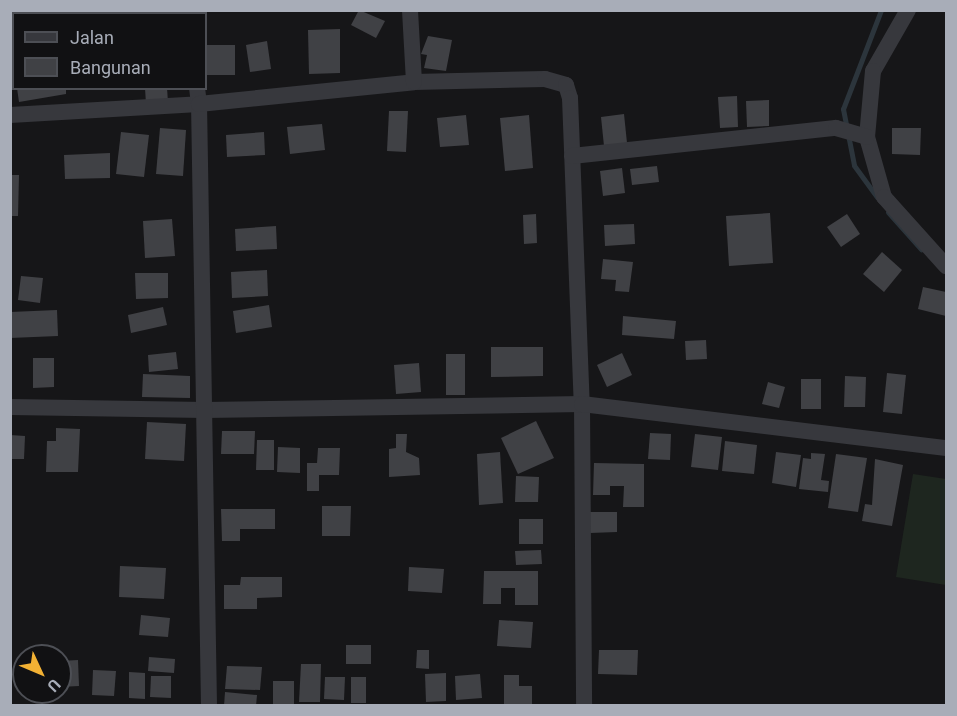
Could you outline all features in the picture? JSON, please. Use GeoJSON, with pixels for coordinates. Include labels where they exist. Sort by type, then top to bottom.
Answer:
{"type":"FeatureCollection","features":[{"type":"Feature","properties":{"kind":"street"},"geometry":{"type":"LineString","coordinates":[[410,10],[414,82]]}},
{"type":"Feature","properties":{"kind":"street"},"geometry":{"type":"LineString","coordinates":[[908,10],[873,70],[862,135],[884,197],[946,266]]}},
{"type":"Feature","properties":{"kind":"street"},"geometry":{"type":"LineString","coordinates":[[10,116],[198,96],[414,82],[558,81],[570,98],[582,404],[584,705]]}},
{"type":"Feature","properties":{"kind":"street"},"geometry":{"type":"LineString","coordinates":[[198,96],[209,705]]}},
{"type":"Feature","properties":{"kind":"street"},"geometry":{"type":"LineString","coordinates":[[572,156],[836,128],[862,135]]}},
{"type":"Feature","properties":{"kind":"street"},"geometry":{"type":"LineString","coordinates":[[10,407],[205,410],[582,404],[946,448]]}},
{"type":"Feature","properties":{"kind":"shaded area"},"geometry":{"type":"Polygon","coordinates":[[[913,474],[946,479],[946,585],[896,577],[913,474]]]}},
{"type":"Feature","properties":{"kind":"building"},"geometry":{"type":"Polygon","coordinates":[[[152,10],[173,10],[173,12],[152,12],[152,10]]]}},
{"type":"Feature","properties":{"kind":"building"},"geometry":{"type":"Polygon","coordinates":[[[359,10],[385,21],[376,38],[351,25],[359,10]]]}},
{"type":"Feature","properties":{"kind":"building"},"geometry":{"type":"Polygon","coordinates":[[[340,29],[340,73],[309,74],[308,30],[340,29]]]}},
{"type":"Feature","properties":{"kind":"building"},"geometry":{"type":"Polygon","coordinates":[[[428,36],[452,40],[446,71],[424,68],[427,55],[421,54],[428,36]]]}},
{"type":"Feature","properties":{"kind":"building"},"geometry":{"type":"Polygon","coordinates":[[[267,41],[271,69],[250,72],[246,45],[267,41]]]}},
{"type":"Feature","properties":{"kind":"building"},"geometry":{"type":"Polygon","coordinates":[[[207,45],[235,45],[235,75],[207,75],[207,45]]]}},
{"type":"Feature","properties":{"kind":"building"},"geometry":{"type":"Polygon","coordinates":[[[17,90],[66,90],[66,94],[19,102],[17,90]]]}},
{"type":"Feature","properties":{"kind":"building"},"geometry":{"type":"Polygon","coordinates":[[[145,90],[167,90],[168,102],[146,104],[145,90]]]}},
{"type":"Feature","properties":{"kind":"building"},"geometry":{"type":"Polygon","coordinates":[[[737,96],[738,127],[720,128],[718,97],[737,96]]]}},
{"type":"Feature","properties":{"kind":"building"},"geometry":{"type":"Polygon","coordinates":[[[769,100],[769,126],[747,127],[746,101],[769,100]]]}},
{"type":"Feature","properties":{"kind":"building"},"geometry":{"type":"Polygon","coordinates":[[[389,111],[408,111],[406,152],[387,151],[389,111]]]}},
{"type":"Feature","properties":{"kind":"building"},"geometry":{"type":"Polygon","coordinates":[[[624,114],[627,143],[604,146],[601,117],[624,114]]]}},
{"type":"Feature","properties":{"kind":"building"},"geometry":{"type":"Polygon","coordinates":[[[466,115],[469,145],[440,147],[437,118],[466,115]]]}},
{"type":"Feature","properties":{"kind":"building"},"geometry":{"type":"Polygon","coordinates":[[[529,115],[533,168],[505,171],[500,118],[529,115]]]}},
{"type":"Feature","properties":{"kind":"building"},"geometry":{"type":"Polygon","coordinates":[[[322,124],[325,150],[290,154],[287,127],[322,124]]]}},
{"type":"Feature","properties":{"kind":"building"},"geometry":{"type":"Polygon","coordinates":[[[160,128],[186,130],[183,176],[156,174],[160,128]]]}},
{"type":"Feature","properties":{"kind":"building"},"geometry":{"type":"Polygon","coordinates":[[[892,128],[921,128],[920,155],[892,154],[892,128]]]}},
{"type":"Feature","properties":{"kind":"building"},"geometry":{"type":"Polygon","coordinates":[[[121,132],[149,135],[144,177],[116,174],[121,132]]]}},
{"type":"Feature","properties":{"kind":"building"},"geometry":{"type":"Polygon","coordinates":[[[264,132],[265,155],[227,157],[226,135],[264,132]]]}},
{"type":"Feature","properties":{"kind":"building"},"geometry":{"type":"Polygon","coordinates":[[[110,153],[110,178],[65,179],[64,155],[110,153]]]}},
{"type":"Feature","properties":{"kind":"building"},"geometry":{"type":"Polygon","coordinates":[[[657,166],[659,182],[632,185],[630,169],[657,166]]]}},
{"type":"Feature","properties":{"kind":"building"},"geometry":{"type":"Polygon","coordinates":[[[622,168],[625,193],[603,196],[600,171],[622,168]]]}},
{"type":"Feature","properties":{"kind":"building"},"geometry":{"type":"Polygon","coordinates":[[[10,175],[19,175],[18,216],[10,216],[10,175]]]}},
{"type":"Feature","properties":{"kind":"building"},"geometry":{"type":"Polygon","coordinates":[[[770,213],[773,263],[729,266],[726,216],[770,213]]]}},
{"type":"Feature","properties":{"kind":"building"},"geometry":{"type":"Polygon","coordinates":[[[536,214],[537,243],[524,244],[523,215],[536,214]]]}},
{"type":"Feature","properties":{"kind":"building"},"geometry":{"type":"Polygon","coordinates":[[[847,214],[860,234],[841,247],[827,227],[847,214]]]}},
{"type":"Feature","properties":{"kind":"building"},"geometry":{"type":"Polygon","coordinates":[[[172,219],[175,256],[145,258],[143,221],[172,219]]]}},
{"type":"Feature","properties":{"kind":"building"},"geometry":{"type":"Polygon","coordinates":[[[634,224],[635,244],[605,246],[604,225],[634,224]]]}},
{"type":"Feature","properties":{"kind":"building"},"geometry":{"type":"Polygon","coordinates":[[[276,226],[277,249],[236,251],[235,229],[276,226]]]}},
{"type":"Feature","properties":{"kind":"building"},"geometry":{"type":"Polygon","coordinates":[[[882,252],[902,270],[884,292],[863,274],[882,252]]]}},
{"type":"Feature","properties":{"kind":"building"},"geometry":{"type":"Polygon","coordinates":[[[603,259],[633,262],[629,292],[615,291],[616,280],[601,279],[603,259]]]}},
{"type":"Feature","properties":{"kind":"building"},"geometry":{"type":"Polygon","coordinates":[[[267,270],[268,296],[232,298],[231,272],[267,270]]]}},
{"type":"Feature","properties":{"kind":"building"},"geometry":{"type":"Polygon","coordinates":[[[135,273],[168,273],[168,298],[136,299],[135,273]]]}},
{"type":"Feature","properties":{"kind":"building"},"geometry":{"type":"Polygon","coordinates":[[[21,276],[43,278],[40,303],[18,300],[21,276]]]}},
{"type":"Feature","properties":{"kind":"building"},"geometry":{"type":"Polygon","coordinates":[[[923,287],[946,292],[946,316],[918,309],[923,287]]]}},
{"type":"Feature","properties":{"kind":"building"},"geometry":{"type":"Polygon","coordinates":[[[269,305],[272,327],[236,333],[233,311],[269,305]]]}},
{"type":"Feature","properties":{"kind":"building"},"geometry":{"type":"Polygon","coordinates":[[[163,307],[167,325],[131,333],[128,315],[163,307]]]}},
{"type":"Feature","properties":{"kind":"building"},"geometry":{"type":"Polygon","coordinates":[[[57,310],[58,336],[10,338],[10,312],[57,310]]]}},
{"type":"Feature","properties":{"kind":"building"},"geometry":{"type":"Polygon","coordinates":[[[623,316],[676,321],[674,339],[622,335],[623,316]]]}},
{"type":"Feature","properties":{"kind":"building"},"geometry":{"type":"Polygon","coordinates":[[[706,340],[707,359],[686,360],[685,341],[706,340]]]}},
{"type":"Feature","properties":{"kind":"building"},"geometry":{"type":"Polygon","coordinates":[[[491,347],[543,347],[543,376],[491,377],[491,347]]]}},
{"type":"Feature","properties":{"kind":"building"},"geometry":{"type":"Polygon","coordinates":[[[176,352],[178,369],[149,372],[148,355],[176,352]]]}},
{"type":"Feature","properties":{"kind":"building"},"geometry":{"type":"Polygon","coordinates":[[[622,353],[632,375],[607,387],[597,365],[622,353]]]}},
{"type":"Feature","properties":{"kind":"building"},"geometry":{"type":"Polygon","coordinates":[[[446,354],[465,354],[465,395],[446,395],[446,354]]]}},
{"type":"Feature","properties":{"kind":"building"},"geometry":{"type":"Polygon","coordinates":[[[33,358],[54,358],[54,387],[33,388],[33,358]]]}},
{"type":"Feature","properties":{"kind":"building"},"geometry":{"type":"Polygon","coordinates":[[[419,363],[421,392],[396,394],[394,365],[419,363]]]}},
{"type":"Feature","properties":{"kind":"building"},"geometry":{"type":"Polygon","coordinates":[[[887,373],[906,375],[902,414],[883,412],[887,373]]]}},
{"type":"Feature","properties":{"kind":"building"},"geometry":{"type":"Polygon","coordinates":[[[143,374],[190,376],[190,398],[142,397],[143,374]]]}},
{"type":"Feature","properties":{"kind":"building"},"geometry":{"type":"Polygon","coordinates":[[[845,376],[866,377],[865,407],[844,407],[845,376]]]}},
{"type":"Feature","properties":{"kind":"building"},"geometry":{"type":"Polygon","coordinates":[[[801,379],[821,379],[821,409],[801,409],[801,379]]]}},
{"type":"Feature","properties":{"kind":"building"},"geometry":{"type":"Polygon","coordinates":[[[768,382],[785,387],[779,408],[762,404],[768,382]]]}},
{"type":"Feature","properties":{"kind":"building"},"geometry":{"type":"Polygon","coordinates":[[[536,421],[554,458],[518,474],[501,438],[536,421]]]}},
{"type":"Feature","properties":{"kind":"building"},"geometry":{"type":"Polygon","coordinates":[[[147,422],[186,424],[184,461],[145,459],[147,422]]]}},
{"type":"Feature","properties":{"kind":"building"},"geometry":{"type":"Polygon","coordinates":[[[56,428],[80,429],[78,472],[46,472],[47,441],[56,441],[56,428]]]}},
{"type":"Feature","properties":{"kind":"building"},"geometry":{"type":"Polygon","coordinates":[[[222,431],[255,431],[254,454],[221,454],[222,431]]]}},
{"type":"Feature","properties":{"kind":"building"},"geometry":{"type":"Polygon","coordinates":[[[650,433],[671,434],[670,460],[648,459],[650,433]]]}},
{"type":"Feature","properties":{"kind":"building"},"geometry":{"type":"Polygon","coordinates":[[[396,434],[407,434],[406,452],[419,458],[420,475],[389,477],[389,449],[396,448],[396,434]]]}},
{"type":"Feature","properties":{"kind":"building"},"geometry":{"type":"Polygon","coordinates":[[[695,434],[722,437],[718,470],[691,467],[695,434]]]}},
{"type":"Feature","properties":{"kind":"building"},"geometry":{"type":"Polygon","coordinates":[[[10,435],[25,436],[24,459],[10,459],[10,435]]]}},
{"type":"Feature","properties":{"kind":"building"},"geometry":{"type":"Polygon","coordinates":[[[257,440],[274,440],[274,470],[256,470],[257,440]]]}},
{"type":"Feature","properties":{"kind":"building"},"geometry":{"type":"Polygon","coordinates":[[[725,441],[757,445],[754,474],[722,471],[725,441]]]}},
{"type":"Feature","properties":{"kind":"building"},"geometry":{"type":"Polygon","coordinates":[[[278,447],[300,448],[300,473],[277,472],[278,447]]]}},
{"type":"Feature","properties":{"kind":"building"},"geometry":{"type":"Polygon","coordinates":[[[318,448],[340,448],[339,475],[319,475],[319,491],[307,491],[307,463],[317,463],[318,448]]]}},
{"type":"Feature","properties":{"kind":"building"},"geometry":{"type":"Polygon","coordinates":[[[500,452],[503,503],[479,505],[477,454],[500,452]]]}},
{"type":"Feature","properties":{"kind":"building"},"geometry":{"type":"Polygon","coordinates":[[[776,452],[801,455],[796,487],[772,483],[776,452]]]}},
{"type":"Feature","properties":{"kind":"building"},"geometry":{"type":"Polygon","coordinates":[[[811,453],[825,454],[821,480],[829,481],[828,492],[799,489],[803,458],[811,459],[811,453]]]}},
{"type":"Feature","properties":{"kind":"building"},"geometry":{"type":"Polygon","coordinates":[[[836,454],[867,458],[858,512],[828,508],[836,454]]]}},
{"type":"Feature","properties":{"kind":"building"},"geometry":{"type":"Polygon","coordinates":[[[875,459],[903,465],[892,526],[862,521],[865,504],[872,505],[875,459]]]}},
{"type":"Feature","properties":{"kind":"building"},"geometry":{"type":"Polygon","coordinates":[[[594,463],[644,464],[644,507],[623,507],[624,486],[610,486],[610,495],[593,495],[594,463]]]}},
{"type":"Feature","properties":{"kind":"building"},"geometry":{"type":"Polygon","coordinates":[[[516,476],[539,477],[538,502],[515,502],[516,476]]]}},
{"type":"Feature","properties":{"kind":"building"},"geometry":{"type":"Polygon","coordinates":[[[322,506],[351,506],[350,536],[322,536],[322,506]]]}},
{"type":"Feature","properties":{"kind":"building"},"geometry":{"type":"Polygon","coordinates":[[[221,509],[275,509],[275,529],[240,529],[240,541],[222,541],[221,509]]]}},
{"type":"Feature","properties":{"kind":"building"},"geometry":{"type":"Polygon","coordinates":[[[589,512],[617,512],[617,532],[590,533],[589,512]]]}},
{"type":"Feature","properties":{"kind":"building"},"geometry":{"type":"Polygon","coordinates":[[[519,519],[543,519],[543,544],[519,544],[519,519]]]}},
{"type":"Feature","properties":{"kind":"building"},"geometry":{"type":"Polygon","coordinates":[[[541,550],[542,564],[516,565],[515,551],[541,550]]]}},
{"type":"Feature","properties":{"kind":"building"},"geometry":{"type":"Polygon","coordinates":[[[120,566],[166,568],[164,599],[119,597],[120,566]]]}},
{"type":"Feature","properties":{"kind":"building"},"geometry":{"type":"Polygon","coordinates":[[[409,567],[444,569],[442,593],[408,591],[409,567]]]}},
{"type":"Feature","properties":{"kind":"building"},"geometry":{"type":"Polygon","coordinates":[[[484,571],[538,571],[538,605],[515,605],[515,588],[501,588],[501,604],[483,604],[484,571]]]}},
{"type":"Feature","properties":{"kind":"building"},"geometry":{"type":"Polygon","coordinates":[[[241,577],[282,577],[282,597],[257,598],[257,609],[224,609],[224,585],[240,585],[241,577]]]}},
{"type":"Feature","properties":{"kind":"building"},"geometry":{"type":"Polygon","coordinates":[[[141,615],[170,618],[168,637],[139,635],[141,615]]]}},
{"type":"Feature","properties":{"kind":"building"},"geometry":{"type":"Polygon","coordinates":[[[499,620],[533,622],[531,648],[497,646],[499,620]]]}},
{"type":"Feature","properties":{"kind":"building"},"geometry":{"type":"Polygon","coordinates":[[[346,645],[371,645],[371,664],[346,664],[346,645]]]}},
{"type":"Feature","properties":{"kind":"building"},"geometry":{"type":"Polygon","coordinates":[[[417,650],[429,650],[429,669],[416,668],[417,650]]]}},
{"type":"Feature","properties":{"kind":"building"},"geometry":{"type":"Polygon","coordinates":[[[599,650],[638,650],[637,675],[598,674],[599,650]]]}},
{"type":"Feature","properties":{"kind":"building"},"geometry":{"type":"Polygon","coordinates":[[[149,657],[175,659],[174,673],[148,671],[149,657]]]}},
{"type":"Feature","properties":{"kind":"building"},"geometry":{"type":"Polygon","coordinates":[[[72,660],[78,660],[79,686],[72,686],[72,660]]]}},
{"type":"Feature","properties":{"kind":"building"},"geometry":{"type":"Polygon","coordinates":[[[301,664],[321,664],[320,702],[299,702],[301,664]]]}},
{"type":"Feature","properties":{"kind":"building"},"geometry":{"type":"Polygon","coordinates":[[[227,666],[262,667],[260,690],[225,689],[227,666]]]}},
{"type":"Feature","properties":{"kind":"building"},"geometry":{"type":"Polygon","coordinates":[[[93,670],[116,671],[114,696],[92,695],[93,670]]]}},
{"type":"Feature","properties":{"kind":"building"},"geometry":{"type":"Polygon","coordinates":[[[129,672],[145,673],[145,699],[129,698],[129,672]]]}},
{"type":"Feature","properties":{"kind":"building"},"geometry":{"type":"Polygon","coordinates":[[[446,673],[446,701],[426,702],[425,674],[446,673]]]}},
{"type":"Feature","properties":{"kind":"building"},"geometry":{"type":"Polygon","coordinates":[[[480,674],[482,698],[456,700],[455,676],[480,674]]]}},
{"type":"Feature","properties":{"kind":"building"},"geometry":{"type":"Polygon","coordinates":[[[504,675],[519,675],[519,686],[532,686],[532,706],[504,706],[504,675]]]}},
{"type":"Feature","properties":{"kind":"building"},"geometry":{"type":"Polygon","coordinates":[[[151,676],[171,676],[171,698],[150,697],[151,676]]]}},
{"type":"Feature","properties":{"kind":"building"},"geometry":{"type":"Polygon","coordinates":[[[325,677],[345,677],[344,700],[324,699],[325,677]]]}},
{"type":"Feature","properties":{"kind":"building"},"geometry":{"type":"Polygon","coordinates":[[[351,677],[366,677],[366,703],[351,703],[351,677]]]}},
{"type":"Feature","properties":{"kind":"building"},"geometry":{"type":"Polygon","coordinates":[[[273,681],[294,681],[294,706],[273,706],[273,681]]]}},
{"type":"Feature","properties":{"kind":"building"},"geometry":{"type":"Polygon","coordinates":[[[225,692],[257,695],[256,706],[224,706],[225,692]]]}},
{"type":"Feature","properties":{"kind":"waterway"},"geometry":{"type":"LineString","coordinates":[[877,197],[854,165],[843,109],[881,10]]}},
{"type":"Feature","properties":{"kind":"waterway"},"geometry":{"type":"LineString","coordinates":[[888,212],[921,249]]}}]}
